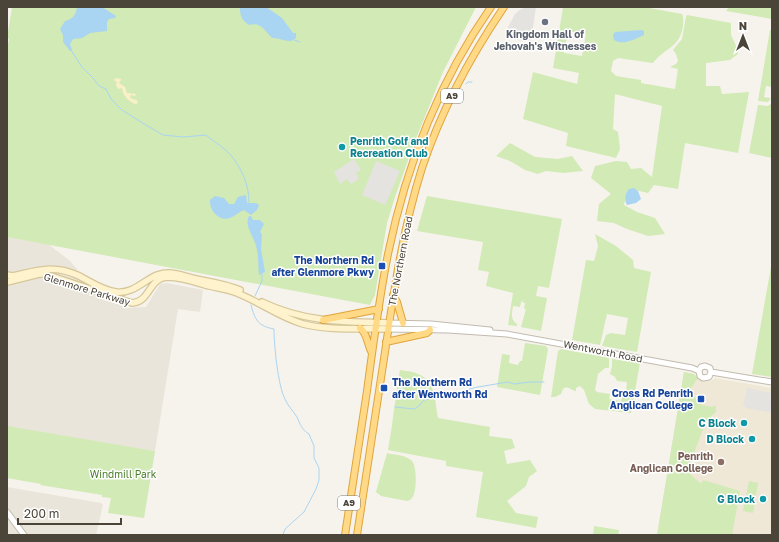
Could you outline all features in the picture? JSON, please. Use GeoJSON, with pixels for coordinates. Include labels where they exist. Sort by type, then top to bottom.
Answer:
{"type":"FeatureCollection","features":[{"type":"Feature","properties":{"kind":"highway","name":"The Northern Road"},"geometry":{"type":"LineString","coordinates":[[345,535],[384,277],[394,226],[403,193],[431,117],[450,76],[491,7]]}},
{"type":"Feature","properties":{"kind":"highway","name":"The Northern Road"},"geometry":{"type":"LineString","coordinates":[[357,535],[397,267],[409,214],[431,143],[458,85],[483,40],[504,7]]}},
{"type":"Feature","properties":{"kind":"highway"},"geometry":{"type":"LineString","coordinates":[[393,295],[398,302],[403,323]]}},
{"type":"Feature","properties":{"kind":"highway"},"geometry":{"type":"LineString","coordinates":[[323,320],[379,309]]}},
{"type":"Feature","properties":{"kind":"highway"},"geometry":{"type":"LineString","coordinates":[[360,328],[365,333],[372,353]]}},
{"type":"Feature","properties":{"kind":"highway"},"geometry":{"type":"LineString","coordinates":[[386,342],[427,333],[430,330]]}},
{"type":"Feature","properties":{"kind":"main road","name":"Glenmore Parkway"},"geometry":{"type":"LineString","coordinates":[[7,275],[12,276],[44,269],[56,269],[76,274],[98,289],[129,303],[136,303],[146,297],[157,280],[162,278],[184,279],[211,287],[233,291],[249,297]]}},
{"type":"Feature","properties":{"kind":"main road","name":"Glenmore Parkway"},"geometry":{"type":"LineString","coordinates":[[7,282],[38,274],[45,274],[98,289],[126,292],[135,289],[157,276],[166,273],[176,273],[196,279],[225,284],[259,302],[281,316],[303,323],[331,328],[360,328],[376,326]]}},
{"type":"Feature","properties":{"kind":"main road","name":"Glenmore Parkway"},"geometry":{"type":"LineString","coordinates":[[259,302],[288,312],[323,320],[388,326]]}},
{"type":"Feature","properties":{"kind":"street","name":"Wentworth Road"},"geometry":{"type":"LineString","coordinates":[[388,326],[403,323],[466,327],[506,334]]}},
{"type":"Feature","properties":{"kind":"street","name":"Wentworth Road"},"geometry":{"type":"LineString","coordinates":[[388,326],[506,334],[692,368],[699,371]]}},
{"type":"Feature","properties":{"kind":"street"},"geometry":{"type":"LineString","coordinates":[[705,366],[710,368],[711,372],[709,377],[706,378],[700,376],[699,371],[701,367],[705,366]]}},
{"type":"Feature","properties":{"kind":"street"},"geometry":{"type":"LineString","coordinates":[[711,372],[772,382]]}},
{"type":"Feature","properties":{"kind":"street"},"geometry":{"type":"LineString","coordinates":[[7,512],[24,535]]}},
{"type":"Feature","properties":{"kind":"shaded area"},"geometry":{"type":"Polygon","coordinates":[[[526,7],[536,7],[531,42],[505,38],[507,29],[515,14],[526,7]]]}},
{"type":"Feature","properties":{"kind":"shaded area"},"geometry":{"type":"Polygon","coordinates":[[[354,159],[361,170],[356,173],[359,179],[351,184],[347,179],[340,184],[334,172],[354,159]]]}},
{"type":"Feature","properties":{"kind":"shaded area"},"geometry":{"type":"Polygon","coordinates":[[[376,161],[400,171],[385,205],[362,195],[376,161]]]}},
{"type":"Feature","properties":{"kind":"shaded area"},"geometry":{"type":"Polygon","coordinates":[[[7,237],[48,244],[69,260],[77,269],[80,289],[127,308],[146,307],[160,284],[167,283],[203,290],[200,312],[178,309],[155,451],[7,427],[7,237]]]}},
{"type":"Feature","properties":{"kind":"shaded area","name":"Penrith Anglican College"},"geometry":{"type":"Polygon","coordinates":[[[684,372],[694,374],[698,378],[711,381],[715,378],[772,388],[772,535],[657,535],[684,372]]]}},
{"type":"Feature","properties":{"kind":"shaded area"},"geometry":{"type":"Polygon","coordinates":[[[747,388],[772,393],[772,413],[746,408],[743,405],[747,388]]]}},
{"type":"Feature","properties":{"kind":"shaded area"},"geometry":{"type":"Polygon","coordinates":[[[7,487],[101,503],[103,505],[96,535],[7,535],[7,487]]]}},
{"type":"Feature","properties":{"kind":"green space"},"geometry":{"type":"Polygon","coordinates":[[[12,7],[476,7],[443,72],[415,141],[396,194],[387,223],[375,295],[370,305],[7,237],[7,51],[9,39],[7,38],[12,7]]]}},
{"type":"Feature","properties":{"kind":"green space"},"geometry":{"type":"Polygon","coordinates":[[[563,7],[644,7],[682,14],[683,26],[679,39],[653,63],[618,58],[613,61],[611,71],[616,76],[641,80],[641,83],[675,89],[678,69],[670,67],[678,61],[673,50],[682,39],[687,15],[731,23],[731,35],[738,54],[730,60],[706,63],[706,86],[720,86],[722,94],[749,92],[738,153],[685,143],[678,189],[654,185],[648,193],[635,190],[627,191],[624,205],[637,212],[655,218],[665,234],[648,236],[614,223],[597,221],[599,204],[611,194],[591,178],[595,166],[616,161],[627,162],[631,169],[641,168],[652,177],[662,106],[615,94],[613,129],[618,132],[620,149],[616,158],[566,146],[568,133],[523,119],[533,72],[577,84],[579,73],[553,68],[563,7]],[[568,31],[564,53],[582,56],[586,34],[568,31]]]}},
{"type":"Feature","properties":{"kind":"green space"},"geometry":{"type":"Polygon","coordinates":[[[729,7],[772,7],[772,19],[726,11],[729,7]]]}},
{"type":"Feature","properties":{"kind":"green space"},"geometry":{"type":"Polygon","coordinates":[[[770,30],[772,30],[772,87],[766,86],[764,97],[771,98],[768,102],[758,101],[770,30]]]}},
{"type":"Feature","properties":{"kind":"green space"},"geometry":{"type":"Polygon","coordinates":[[[772,103],[772,158],[749,153],[758,105],[768,106],[772,103]]]}},
{"type":"Feature","properties":{"kind":"green space"},"geometry":{"type":"Polygon","coordinates":[[[510,143],[535,157],[558,159],[572,156],[583,171],[563,173],[546,171],[538,174],[525,170],[510,161],[496,156],[510,143]]]}},
{"type":"Feature","properties":{"kind":"green space"},"geometry":{"type":"Polygon","coordinates":[[[427,196],[562,219],[549,288],[538,286],[536,296],[547,298],[541,331],[521,327],[526,309],[524,309],[525,303],[522,302],[525,299],[521,302],[520,307],[513,306],[512,318],[517,326],[508,325],[513,293],[486,286],[489,272],[478,270],[483,242],[417,231],[427,196]]]}},
{"type":"Feature","properties":{"kind":"green space"},"geometry":{"type":"Polygon","coordinates":[[[595,234],[616,246],[633,260],[634,268],[651,272],[637,352],[602,346],[606,335],[611,333],[625,335],[628,318],[607,314],[600,345],[572,340],[586,260],[594,261],[598,246],[595,234]]]}},
{"type":"Feature","properties":{"kind":"green space"},"geometry":{"type":"Polygon","coordinates":[[[772,261],[772,377],[752,374],[772,261]]]}},
{"type":"Feature","properties":{"kind":"green space"},"geometry":{"type":"Polygon","coordinates":[[[525,343],[546,346],[548,349],[540,395],[497,387],[502,354],[510,355],[509,363],[518,365],[520,361],[522,361],[525,343]]]}},
{"type":"Feature","properties":{"kind":"green space"},"geometry":{"type":"Polygon","coordinates":[[[561,349],[609,358],[609,368],[605,368],[598,374],[595,390],[597,392],[610,394],[609,399],[621,401],[623,391],[626,392],[627,382],[617,381],[615,377],[610,374],[612,359],[640,363],[631,413],[595,409],[589,404],[584,390],[580,386],[576,388],[576,391],[565,388],[561,394],[551,397],[558,351],[561,349]]]}},
{"type":"Feature","properties":{"kind":"green space"},"geometry":{"type":"Polygon","coordinates":[[[400,370],[416,373],[424,377],[428,382],[434,393],[438,418],[490,427],[489,436],[512,439],[515,448],[504,451],[507,464],[530,460],[537,471],[529,477],[526,486],[507,501],[516,513],[538,517],[536,528],[476,517],[483,472],[446,466],[446,461],[388,450],[400,370]]]}},
{"type":"Feature","properties":{"kind":"green space"},"geometry":{"type":"Polygon","coordinates":[[[684,372],[694,374],[698,378],[691,388],[694,397],[702,402],[701,405],[716,406],[716,412],[706,421],[688,469],[690,474],[701,484],[703,480],[740,491],[732,535],[657,535],[684,372]]]}},
{"type":"Feature","properties":{"kind":"green space","name":"Windmill Park"},"geometry":{"type":"Polygon","coordinates":[[[7,426],[155,451],[144,518],[108,513],[111,498],[102,497],[102,495],[7,478],[7,426]]]}},
{"type":"Feature","properties":{"kind":"green space"},"geometry":{"type":"Polygon","coordinates":[[[387,453],[407,458],[414,464],[416,485],[414,495],[411,500],[407,501],[381,496],[376,492],[387,453]]]}},
{"type":"Feature","properties":{"kind":"green space"},"geometry":{"type":"Polygon","coordinates":[[[749,481],[758,483],[753,513],[743,511],[749,481]]]}},
{"type":"Feature","properties":{"kind":"green space"},"geometry":{"type":"Polygon","coordinates":[[[594,526],[619,530],[618,535],[593,535],[594,526]]]}},
{"type":"Feature","properties":{"kind":"sand"},"geometry":{"type":"Polygon","coordinates":[[[117,78],[121,79],[119,83],[125,87],[127,93],[136,94],[135,96],[131,95],[130,98],[137,100],[138,103],[135,104],[126,98],[122,88],[118,89],[116,85],[117,82],[113,80],[117,78]]]}},
{"type":"Feature","properties":{"kind":"water"},"geometry":{"type":"Polygon","coordinates":[[[77,7],[102,7],[116,16],[115,18],[109,19],[107,22],[107,31],[90,33],[82,38],[73,39],[70,44],[72,50],[70,51],[63,42],[63,35],[60,29],[65,21],[74,16],[77,7]]]}},
{"type":"Feature","properties":{"kind":"water"},"geometry":{"type":"Polygon","coordinates":[[[240,7],[266,7],[282,18],[293,33],[296,33],[296,38],[288,41],[272,38],[259,26],[253,24],[249,25],[244,21],[241,15],[240,7]]]}},
{"type":"Feature","properties":{"kind":"water"},"geometry":{"type":"Polygon","coordinates":[[[644,31],[644,35],[633,40],[618,42],[614,40],[613,35],[615,32],[644,31]]]}},
{"type":"Feature","properties":{"kind":"water"},"geometry":{"type":"Polygon","coordinates":[[[634,188],[638,191],[641,199],[636,203],[627,205],[625,199],[627,192],[629,189],[634,188]]]}},
{"type":"Feature","properties":{"kind":"water"},"geometry":{"type":"Polygon","coordinates":[[[246,195],[247,203],[256,203],[259,205],[257,210],[251,215],[244,210],[226,219],[219,217],[211,208],[210,200],[215,196],[224,198],[229,204],[234,204],[238,197],[246,195]]]}},
{"type":"Feature","properties":{"kind":"water"},"geometry":{"type":"Polygon","coordinates":[[[249,216],[251,216],[253,220],[260,220],[264,224],[260,232],[262,234],[261,249],[265,272],[259,275],[257,250],[248,224],[249,216]]]}},
{"type":"Feature","properties":{"kind":"waterway"},"geometry":{"type":"LineString","coordinates":[[294,40],[300,42]]}},
{"type":"Feature","properties":{"kind":"waterway"},"geometry":{"type":"LineString","coordinates":[[71,50],[82,67],[99,86],[106,89],[111,99],[122,110],[163,135],[183,137],[206,135],[224,149],[237,163],[247,185],[249,202]]}},
{"type":"Feature","properties":{"kind":"waterway"},"geometry":{"type":"LineString","coordinates":[[466,84],[468,82],[472,82]]}},
{"type":"Feature","properties":{"kind":"waterway"},"geometry":{"type":"LineString","coordinates":[[255,296],[262,281],[262,274]]}},
{"type":"Feature","properties":{"kind":"waterway"},"geometry":{"type":"LineString","coordinates":[[251,305],[258,322],[264,326],[274,329],[280,385],[286,402],[302,427],[309,434],[314,446],[314,458],[319,468],[319,480],[316,489],[304,512],[285,529],[283,535]]}},
{"type":"Feature","properties":{"kind":"waterway"},"geometry":{"type":"LineString","coordinates":[[395,407],[414,409],[424,400],[478,387],[508,382],[514,384],[544,382]]}},
{"type":"Feature","properties":{"kind":"place","name":"Kingdom Hall of Jehovah's Witnesses"},"geometry":{"type":"Point","coordinates":[545,22]}},
{"type":"Feature","properties":{"kind":"place","name":"Penrith Golf and Recreation Club"},"geometry":{"type":"Point","coordinates":[342,147]}},
{"type":"Feature","properties":{"kind":"place","name":"The Northern Rd after Glenmore Pkwy"},"geometry":{"type":"Point","coordinates":[382,266]}},
{"type":"Feature","properties":{"kind":"place","name":"The Northern Rd after Wentworth Rd"},"geometry":{"type":"Point","coordinates":[384,388]}},
{"type":"Feature","properties":{"kind":"place","name":"Cross Rd Penrith Anglican College"},"geometry":{"type":"Point","coordinates":[701,399]}},
{"type":"Feature","properties":{"kind":"place","name":"C Block"},"geometry":{"type":"Point","coordinates":[744,423]}},
{"type":"Feature","properties":{"kind":"place","name":"D Block"},"geometry":{"type":"Point","coordinates":[752,439]}},
{"type":"Feature","properties":{"kind":"place","name":"Penrith Anglican College"},"geometry":{"type":"Point","coordinates":[721,462]}},
{"type":"Feature","properties":{"kind":"place","name":"G Block"},"geometry":{"type":"Point","coordinates":[763,499]}}]}
